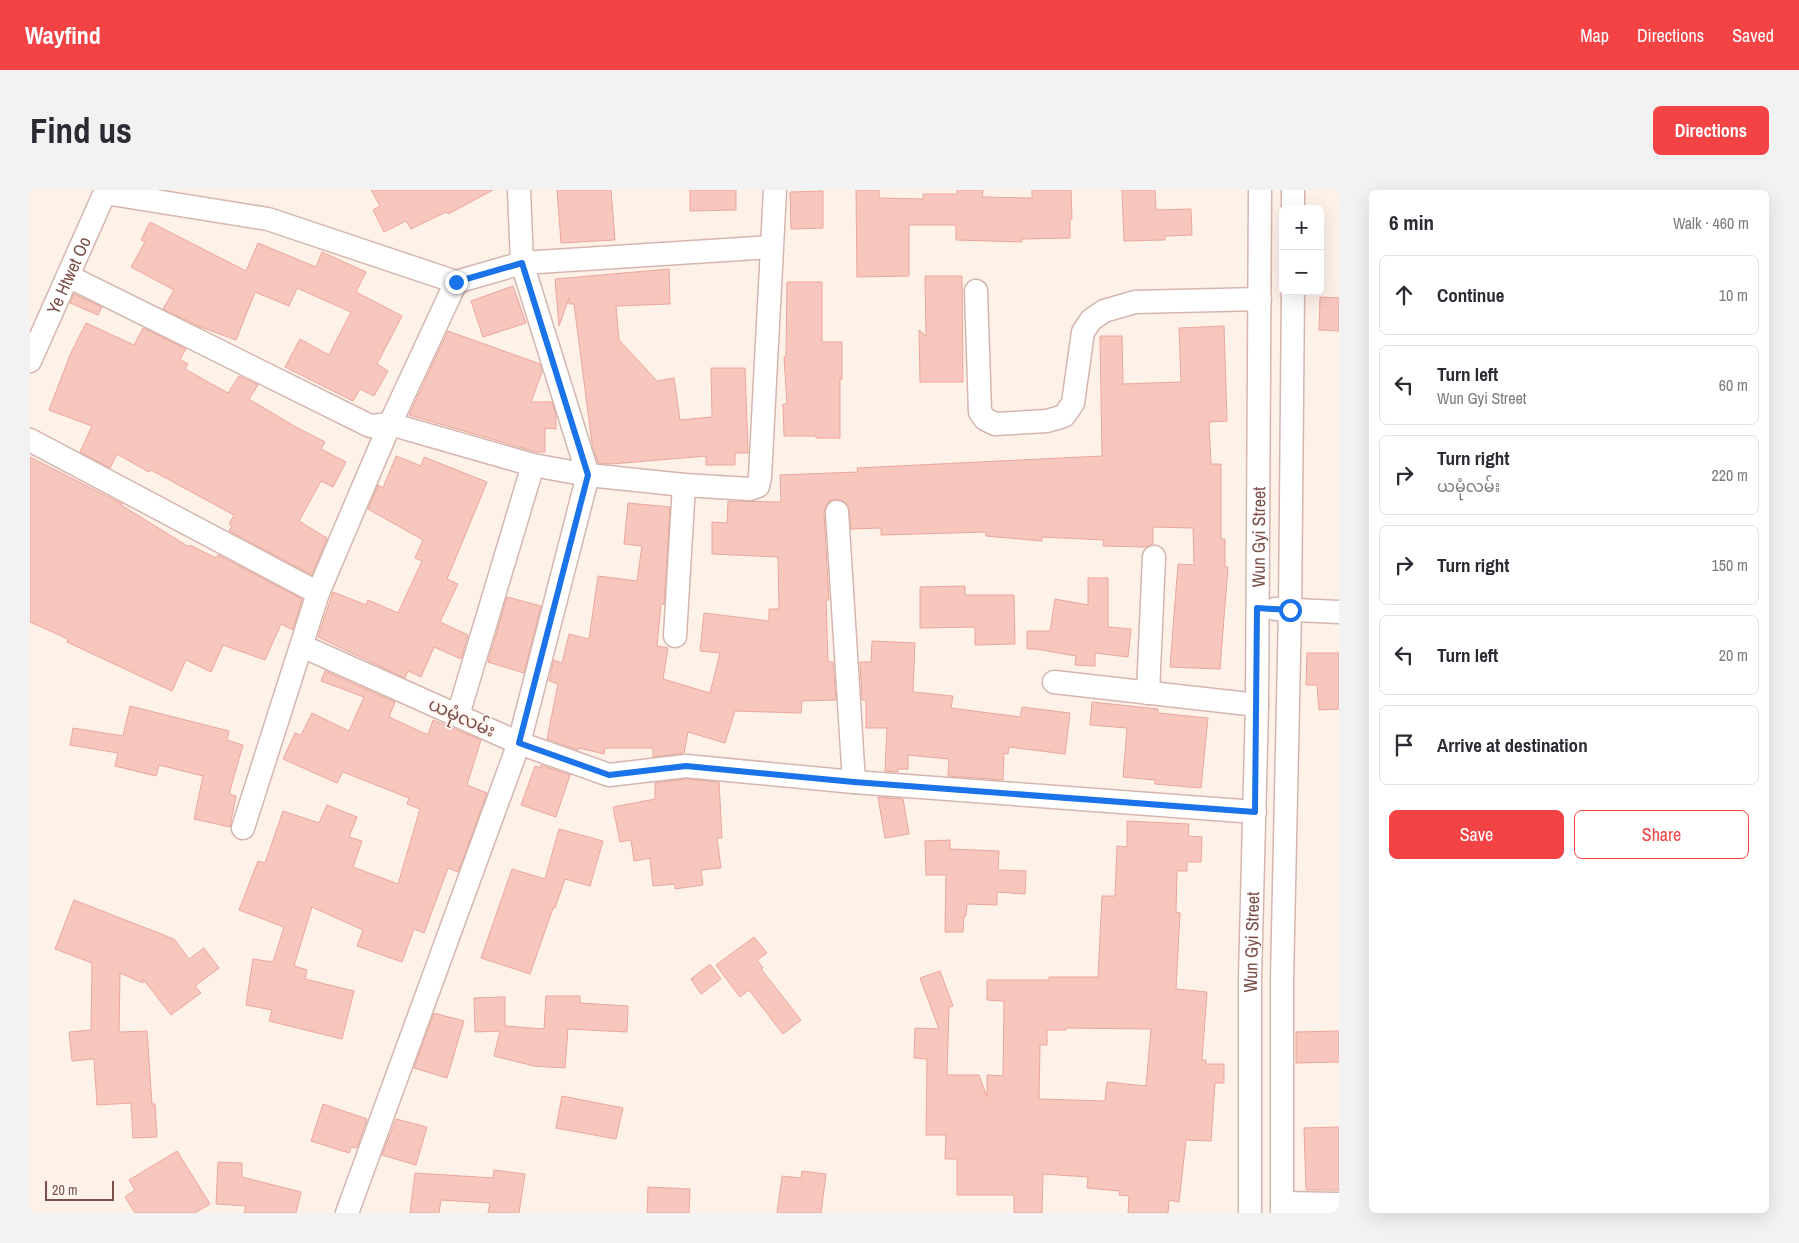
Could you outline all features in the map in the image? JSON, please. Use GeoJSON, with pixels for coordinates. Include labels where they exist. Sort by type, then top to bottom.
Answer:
{"type":"FeatureCollection","features":[{"type":"Feature","properties":{"kind":"street"},"geometry":{"type":"LineString","coordinates":[[347,1213],[519,743],[588,475],[522,263],[519,190]]}},
{"type":"Feature","properties":{"kind":"street"},"geometry":{"type":"LineString","coordinates":[[68,276],[370,426],[390,424],[533,465],[588,475],[684,485],[750,489],[758,486],[760,477],[775,190]]}},
{"type":"Feature","properties":{"kind":"street","name":"Wun Gyi Street"},"geometry":{"type":"LineString","coordinates":[[1250,1213],[1250,978],[1257,705],[1260,190]]}},
{"type":"Feature","properties":{"kind":"street"},"geometry":{"type":"LineString","coordinates":[[1293,190],[1293,205]]}},
{"type":"Feature","properties":{"kind":"street"},"geometry":{"type":"LineString","coordinates":[[106,192],[268,219],[456,282],[522,263],[771,247]]}},
{"type":"Feature","properties":{"kind":"street","name":"Ye Htwet Oo"},"geometry":{"type":"LineString","coordinates":[[30,362],[106,192]]}},
{"type":"Feature","properties":{"kind":"street"},"geometry":{"type":"LineString","coordinates":[[243,828],[318,593],[390,424],[456,282]]}},
{"type":"Feature","properties":{"kind":"street"},"geometry":{"type":"LineString","coordinates":[[976,291],[980,412],[985,419],[995,424],[1047,421],[1064,416],[1073,403],[1083,332],[1091,320],[1104,311],[1135,302],[1260,299]]}},
{"type":"Feature","properties":{"kind":"street","name":"Wun Gyi Street"},"geometry":{"type":"LineString","coordinates":[[1282,1208],[1282,979],[1290,610],[1293,295]]}},
{"type":"Feature","properties":{"kind":"street"},"geometry":{"type":"LineString","coordinates":[[30,440],[318,593]]}},
{"type":"Feature","properties":{"kind":"street"},"geometry":{"type":"LineString","coordinates":[[458,716],[533,465]]}},
{"type":"Feature","properties":{"kind":"street"},"geometry":{"type":"LineString","coordinates":[[675,636],[684,485]]}},
{"type":"Feature","properties":{"kind":"street"},"geometry":{"type":"LineString","coordinates":[[836,512],[854,782]]}},
{"type":"Feature","properties":{"kind":"street"},"geometry":{"type":"LineString","coordinates":[[1148,693],[1154,557]]}},
{"type":"Feature","properties":{"kind":"street"},"geometry":{"type":"LineString","coordinates":[[1257,608],[1339,612]]}},
{"type":"Feature","properties":{"kind":"street","name":"ယမုံလမ်း"},"geometry":{"type":"LineString","coordinates":[[302,646],[519,743],[609,775],[686,766],[854,782],[1255,812]]}},
{"type":"Feature","properties":{"kind":"street"},"geometry":{"type":"LineString","coordinates":[[1054,682],[1257,705]]}},
{"type":"Feature","properties":{"kind":"street"},"geometry":{"type":"LineString","coordinates":[[1282,1208],[1339,1204]]}},
{"type":"Feature","properties":{"kind":"building"},"geometry":{"type":"Polygon","coordinates":[[[371,190],[493,190],[448,214],[446,212],[411,229],[406,221],[384,232],[373,210],[380,206],[371,190]]]}},
{"type":"Feature","properties":{"kind":"building"},"geometry":{"type":"Polygon","coordinates":[[[557,190],[611,190],[615,240],[561,243],[557,190]]]}},
{"type":"Feature","properties":{"kind":"building"},"geometry":{"type":"Polygon","coordinates":[[[690,190],[736,190],[736,210],[690,211],[690,190]]]}},
{"type":"Feature","properties":{"kind":"building"},"geometry":{"type":"Polygon","coordinates":[[[856,190],[879,190],[879,198],[923,199],[923,194],[957,194],[957,190],[983,190],[982,197],[1032,198],[1032,190],[1071,190],[1072,219],[1070,219],[1070,238],[1022,239],[1022,242],[956,240],[956,225],[909,225],[909,276],[857,277],[856,190]]]}},
{"type":"Feature","properties":{"kind":"building"},"geometry":{"type":"Polygon","coordinates":[[[1122,190],[1155,190],[1156,210],[1191,209],[1192,235],[1165,236],[1165,240],[1124,241],[1122,190]]]}},
{"type":"Feature","properties":{"kind":"building"},"geometry":{"type":"Polygon","coordinates":[[[823,191],[823,228],[791,229],[790,192],[823,191]]]}},
{"type":"Feature","properties":{"kind":"building"},"geometry":{"type":"Polygon","coordinates":[[[150,222],[246,271],[258,243],[316,267],[322,252],[366,272],[356,292],[402,316],[377,364],[388,371],[374,396],[360,389],[353,401],[285,367],[300,339],[329,355],[351,312],[297,288],[289,306],[255,292],[236,340],[198,326],[163,309],[174,290],[131,267],[145,242],[141,240],[150,222]]]}},
{"type":"Feature","properties":{"kind":"building"},"geometry":{"type":"Polygon","coordinates":[[[669,269],[670,304],[616,306],[619,340],[657,381],[674,378],[680,420],[712,417],[711,368],[745,368],[748,453],[735,453],[735,465],[706,465],[706,456],[612,464],[598,463],[592,443],[574,304],[569,304],[569,298],[559,326],[555,279],[669,269]]]}},
{"type":"Feature","properties":{"kind":"building"},"geometry":{"type":"Polygon","coordinates":[[[925,276],[962,276],[963,382],[920,382],[919,330],[926,336],[925,276]]]}},
{"type":"Feature","properties":{"kind":"building"},"geometry":{"type":"Polygon","coordinates":[[[787,282],[822,282],[822,342],[842,342],[840,438],[784,436],[783,404],[787,404],[784,357],[786,356],[787,282]]]}},
{"type":"Feature","properties":{"kind":"building"},"geometry":{"type":"Polygon","coordinates":[[[513,286],[526,323],[483,337],[471,301],[513,286]]]}},
{"type":"Feature","properties":{"kind":"building"},"geometry":{"type":"Polygon","coordinates":[[[74,294],[102,307],[98,315],[70,303],[74,294]]]}},
{"type":"Feature","properties":{"kind":"building"},"geometry":{"type":"Polygon","coordinates":[[[1320,297],[1339,298],[1339,331],[1319,330],[1320,297]]]}},
{"type":"Feature","properties":{"kind":"building"},"geometry":{"type":"Polygon","coordinates":[[[86,323],[134,345],[143,328],[186,349],[180,359],[188,364],[185,369],[228,393],[239,376],[258,385],[249,399],[325,442],[321,449],[346,462],[333,487],[321,481],[299,521],[327,538],[312,575],[229,531],[232,526],[229,524],[234,515],[151,470],[149,472],[117,454],[110,468],[80,452],[92,426],[49,410],[70,355],[86,323]]]}},
{"type":"Feature","properties":{"kind":"building"},"geometry":{"type":"Polygon","coordinates":[[[1224,326],[1227,421],[1209,422],[1211,464],[1221,464],[1221,539],[1225,539],[1225,567],[1228,567],[1220,669],[1170,667],[1178,564],[1194,565],[1193,528],[1153,527],[1153,544],[1146,547],[1103,546],[1104,540],[1042,537],[1042,541],[986,536],[986,532],[881,535],[881,528],[851,529],[848,505],[836,499],[829,501],[824,513],[829,600],[826,600],[828,662],[833,662],[836,700],[802,701],[801,713],[735,711],[725,743],[688,732],[684,753],[653,757],[653,748],[605,748],[604,754],[579,748],[578,750],[547,739],[558,684],[549,681],[554,660],[562,663],[569,634],[589,639],[598,576],[637,581],[642,546],[624,544],[628,503],[670,507],[664,604],[661,604],[657,646],[668,648],[663,679],[710,693],[720,653],[700,651],[704,613],[769,621],[769,609],[779,609],[778,557],[712,554],[712,522],[727,523],[728,501],[781,502],[780,475],[858,472],[857,468],[1102,456],[1100,336],[1122,336],[1123,384],[1181,382],[1179,328],[1224,326]]]}},
{"type":"Feature","properties":{"kind":"building"},"geometry":{"type":"Polygon","coordinates":[[[448,331],[540,364],[542,372],[531,402],[552,402],[556,415],[556,429],[545,428],[545,452],[536,452],[409,415],[448,331]]]}},
{"type":"Feature","properties":{"kind":"building"},"geometry":{"type":"Polygon","coordinates":[[[396,456],[421,466],[424,457],[487,482],[447,579],[458,584],[440,622],[468,635],[461,659],[434,647],[421,677],[408,671],[405,678],[318,637],[333,592],[366,605],[368,600],[398,613],[422,561],[415,558],[423,540],[368,509],[378,485],[383,488],[396,456]]]}},
{"type":"Feature","properties":{"kind":"building"},"geometry":{"type":"Polygon","coordinates":[[[30,457],[122,504],[189,547],[190,545],[216,558],[218,555],[302,599],[293,630],[281,624],[265,660],[223,645],[211,672],[186,660],[172,691],[67,642],[68,639],[30,622],[30,457]]]}},
{"type":"Feature","properties":{"kind":"building"},"geometry":{"type":"Polygon","coordinates":[[[1088,578],[1108,578],[1108,627],[1131,629],[1128,657],[1095,653],[1095,666],[1075,665],[1076,656],[1027,649],[1027,631],[1050,631],[1055,599],[1088,605],[1088,578]]]}},
{"type":"Feature","properties":{"kind":"building"},"geometry":{"type":"Polygon","coordinates":[[[965,586],[965,595],[1014,595],[1015,644],[975,645],[975,627],[920,628],[920,587],[965,586]]]}},
{"type":"Feature","properties":{"kind":"building"},"geometry":{"type":"Polygon","coordinates":[[[507,597],[541,606],[524,673],[488,662],[507,597]]]}},
{"type":"Feature","properties":{"kind":"building"},"geometry":{"type":"Polygon","coordinates":[[[872,641],[915,643],[913,692],[953,696],[951,708],[1020,717],[1022,707],[1070,713],[1065,754],[1009,747],[1008,754],[1004,753],[1003,780],[948,776],[949,759],[908,755],[908,769],[898,769],[898,772],[885,771],[887,728],[866,728],[866,700],[862,700],[860,662],[871,662],[872,641]]]}},
{"type":"Feature","properties":{"kind":"building"},"geometry":{"type":"Polygon","coordinates":[[[1307,653],[1339,653],[1339,709],[1319,710],[1317,685],[1306,685],[1307,653]]]}},
{"type":"Feature","properties":{"kind":"building"},"geometry":{"type":"Polygon","coordinates":[[[325,671],[395,702],[389,717],[428,735],[433,720],[481,740],[467,785],[487,793],[458,872],[448,868],[424,933],[414,929],[402,962],[357,946],[363,930],[312,907],[294,966],[307,970],[305,979],[354,991],[342,1039],[269,1021],[272,1010],[246,1005],[253,959],[273,962],[284,927],[239,910],[258,861],[265,863],[283,811],[319,823],[327,805],[357,817],[349,837],[362,841],[353,867],[398,884],[420,809],[407,804],[409,798],[343,772],[337,783],[283,759],[295,733],[301,735],[312,713],[349,731],[364,697],[321,681],[325,671]]]}},
{"type":"Feature","properties":{"kind":"building"},"geometry":{"type":"Polygon","coordinates":[[[1092,702],[1158,709],[1158,713],[1208,718],[1201,788],[1155,784],[1155,780],[1123,777],[1127,728],[1090,725],[1092,702]]]}},
{"type":"Feature","properties":{"kind":"building"},"geometry":{"type":"Polygon","coordinates":[[[130,706],[229,731],[227,740],[243,745],[229,794],[236,796],[230,827],[194,819],[203,776],[159,765],[156,776],[115,766],[118,753],[70,745],[73,728],[123,736],[130,706]]]}},
{"type":"Feature","properties":{"kind":"building"},"geometry":{"type":"Polygon","coordinates":[[[541,765],[570,775],[556,817],[521,805],[535,766],[541,768],[541,765]]]}},
{"type":"Feature","properties":{"kind":"building"},"geometry":{"type":"Polygon","coordinates":[[[686,779],[719,782],[722,838],[717,838],[721,868],[701,870],[703,885],[675,889],[675,884],[653,886],[650,858],[634,861],[631,840],[620,842],[613,807],[655,799],[655,783],[686,779]]]}},
{"type":"Feature","properties":{"kind":"building"},"geometry":{"type":"Polygon","coordinates":[[[878,797],[903,799],[909,834],[885,838],[878,797]]]}},
{"type":"Feature","properties":{"kind":"building"},"geometry":{"type":"Polygon","coordinates":[[[1127,821],[1189,824],[1188,836],[1202,837],[1201,862],[1187,862],[1187,871],[1177,871],[1176,912],[1180,913],[1176,989],[1207,992],[1202,1060],[1206,1060],[1206,1064],[1224,1064],[1224,1083],[1215,1083],[1211,1141],[1186,1140],[1179,1202],[1169,1200],[1168,1213],[1128,1213],[1129,1196],[1119,1195],[1120,1191],[1087,1188],[1088,1177],[1043,1174],[1042,1213],[1014,1213],[1014,1195],[957,1195],[957,1159],[945,1159],[946,1135],[926,1135],[927,1059],[914,1058],[915,1028],[939,1029],[920,978],[940,971],[953,1006],[949,1007],[947,1075],[979,1075],[987,1097],[987,1075],[1003,1076],[1004,1001],[987,1000],[987,980],[1049,980],[1049,977],[1098,977],[1102,896],[1115,896],[1117,846],[1127,847],[1127,821]],[[1066,1028],[1066,1030],[1047,1030],[1047,1045],[1040,1045],[1039,1099],[1105,1101],[1107,1082],[1146,1086],[1151,1029],[1066,1028]]]}},
{"type":"Feature","properties":{"kind":"building"},"geometry":{"type":"Polygon","coordinates":[[[559,829],[603,841],[590,886],[565,879],[530,974],[481,958],[512,869],[545,879],[559,829]]]}},
{"type":"Feature","properties":{"kind":"building"},"geometry":{"type":"Polygon","coordinates":[[[950,840],[950,849],[999,851],[998,870],[1026,871],[1025,894],[997,892],[997,905],[967,904],[963,932],[945,932],[946,875],[926,875],[925,841],[950,840]]]}},
{"type":"Feature","properties":{"kind":"building"},"geometry":{"type":"Polygon","coordinates":[[[74,900],[174,939],[189,959],[204,948],[219,968],[195,986],[201,993],[171,1015],[143,979],[143,983],[120,973],[119,1032],[147,1031],[152,1104],[155,1104],[157,1137],[133,1138],[131,1103],[97,1105],[94,1059],[72,1061],[69,1032],[91,1030],[92,963],[55,949],[74,900]]]}},
{"type":"Feature","properties":{"kind":"building"},"geometry":{"type":"Polygon","coordinates":[[[754,937],[767,953],[757,960],[763,968],[761,969],[801,1020],[783,1034],[749,990],[740,997],[716,965],[754,937]]]}},
{"type":"Feature","properties":{"kind":"building"},"geometry":{"type":"Polygon","coordinates":[[[710,964],[721,979],[701,994],[691,979],[710,964]]]}},
{"type":"Feature","properties":{"kind":"building"},"geometry":{"type":"Polygon","coordinates":[[[546,996],[580,996],[580,1003],[628,1006],[627,1032],[568,1029],[565,1068],[534,1066],[494,1056],[500,1031],[475,1032],[474,998],[505,997],[505,1026],[544,1029],[546,996]]]}},
{"type":"Feature","properties":{"kind":"building"},"geometry":{"type":"Polygon","coordinates":[[[434,1013],[464,1021],[447,1078],[414,1068],[434,1013]]]}},
{"type":"Feature","properties":{"kind":"building"},"geometry":{"type":"Polygon","coordinates":[[[1339,1031],[1339,1062],[1296,1063],[1296,1032],[1339,1031]]]}},
{"type":"Feature","properties":{"kind":"building"},"geometry":{"type":"Polygon","coordinates":[[[562,1096],[623,1108],[616,1139],[556,1128],[562,1096]]]}},
{"type":"Feature","properties":{"kind":"building"},"geometry":{"type":"Polygon","coordinates":[[[323,1104],[367,1119],[357,1148],[351,1147],[349,1153],[311,1141],[323,1104]]]}},
{"type":"Feature","properties":{"kind":"building"},"geometry":{"type":"Polygon","coordinates":[[[396,1119],[427,1127],[416,1165],[382,1155],[396,1119]]]}},
{"type":"Feature","properties":{"kind":"building"},"geometry":{"type":"Polygon","coordinates":[[[1339,1127],[1339,1190],[1306,1190],[1304,1128],[1339,1127]]]}},
{"type":"Feature","properties":{"kind":"building"},"geometry":{"type":"Polygon","coordinates":[[[177,1151],[210,1204],[195,1213],[135,1213],[125,1197],[135,1190],[129,1180],[177,1151]]]}},
{"type":"Feature","properties":{"kind":"building"},"geometry":{"type":"Polygon","coordinates":[[[218,1162],[242,1163],[242,1177],[301,1192],[296,1213],[244,1213],[246,1206],[216,1204],[218,1162]]]}},
{"type":"Feature","properties":{"kind":"building"},"geometry":{"type":"Polygon","coordinates":[[[494,1170],[525,1174],[519,1213],[488,1213],[490,1203],[441,1200],[439,1213],[410,1213],[415,1173],[493,1178],[494,1170]]]}},
{"type":"Feature","properties":{"kind":"building"},"geometry":{"type":"Polygon","coordinates":[[[802,1171],[826,1174],[821,1213],[777,1213],[782,1176],[801,1178],[802,1171]]]}},
{"type":"Feature","properties":{"kind":"building"},"geometry":{"type":"Polygon","coordinates":[[[648,1187],[690,1189],[689,1213],[647,1213],[648,1187]]]}},
{"type":"Feature","properties":{"kind":"route"},"geometry":{"type":"LineString","coordinates":[[456,282],[522,263],[588,475],[519,743],[609,775],[686,766],[854,782],[1255,812],[1257,608],[1290,610]]}}]}
